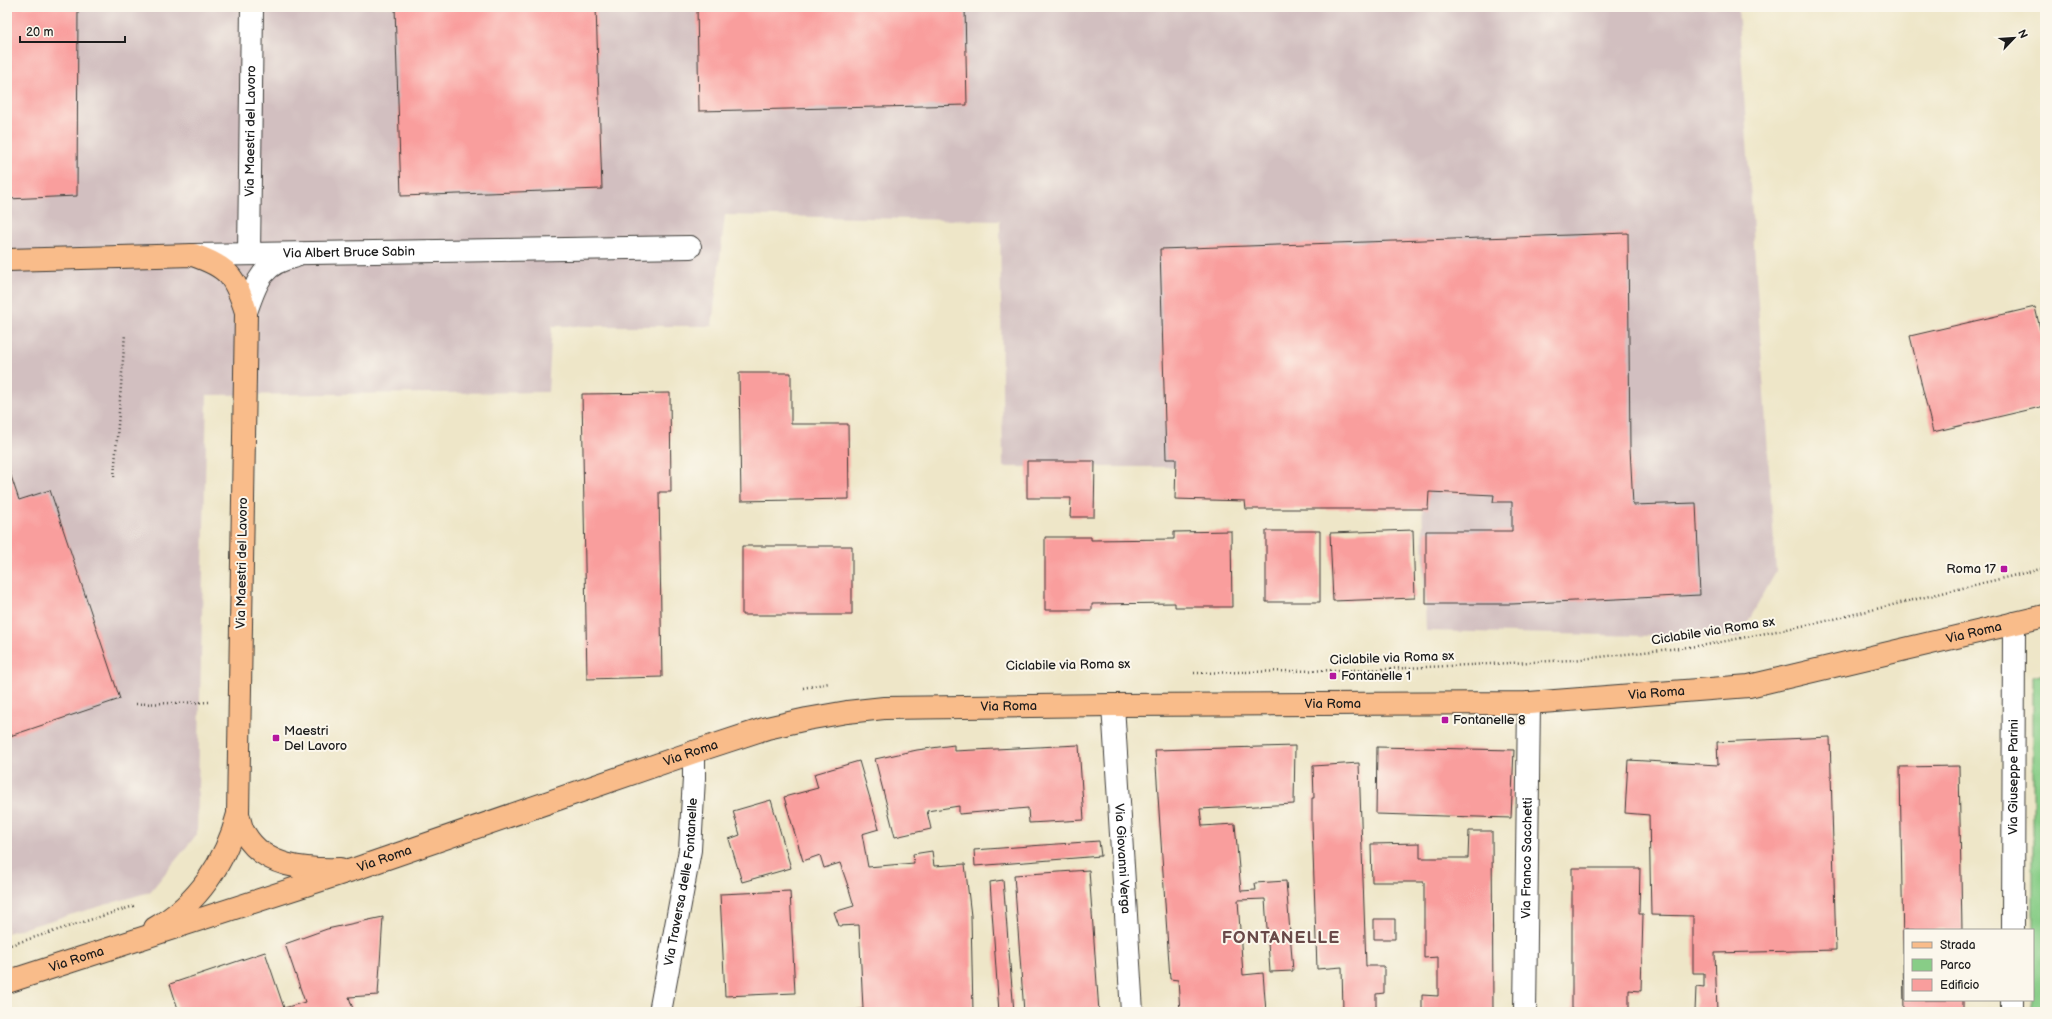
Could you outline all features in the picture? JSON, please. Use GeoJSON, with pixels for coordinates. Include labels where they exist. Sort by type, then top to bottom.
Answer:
{"type":"FeatureCollection","features":[{"type":"Feature","properties":{"kind":"main road","name":"Via Maestri del Lavoro"},"geometry":{"type":"LineString","coordinates":[[123,945],[166,921],[191,902],[223,856],[232,837],[238,814],[246,312],[239,291],[228,274],[216,263],[193,255]]}},
{"type":"Feature","properties":{"kind":"main road","name":"Via Albert Bruce Sabin"},"geometry":{"type":"LineString","coordinates":[[7,260],[193,255]]}},
{"type":"Feature","properties":{"kind":"main road","name":"Via Roma"},"geometry":{"type":"LineString","coordinates":[[7,982],[358,868],[767,728],[807,719],[847,712],[884,708],[1113,704],[1528,703],[1749,686],[2045,616]]}},
{"type":"Feature","properties":{"kind":"main road","name":"Via Maestri del Lavoro"},"geometry":{"type":"LineString","coordinates":[[238,814],[244,834],[256,848],[271,860],[295,867],[332,869],[358,868]]}},
{"type":"Feature","properties":{"kind":"street","name":"Via Maestri del Lavoro"},"geometry":{"type":"LineString","coordinates":[[249,254],[252,7]]}},
{"type":"Feature","properties":{"kind":"street","name":"Via Albert Bruce Sabin"},"geometry":{"type":"LineString","coordinates":[[193,255],[690,247]]}},
{"type":"Feature","properties":{"kind":"street","name":"Via Maestri del Lavoro"},"geometry":{"type":"LineString","coordinates":[[246,312],[261,274],[275,264],[289,258],[310,254]]}},
{"type":"Feature","properties":{"kind":"street","name":"Via Giuseppe Parini"},"geometry":{"type":"LineString","coordinates":[[2013,929],[2014,623]]}},
{"type":"Feature","properties":{"kind":"street","name":"Via Franco Sacchetti"},"geometry":{"type":"LineString","coordinates":[[1525,1012],[1528,703]]}},
{"type":"Feature","properties":{"kind":"street","name":"Via Giovanni Verga"},"geometry":{"type":"LineString","coordinates":[[1113,704],[1132,1012]]}},
{"type":"Feature","properties":{"kind":"street","name":"Via Traversa delle Fontanelle"},"geometry":{"type":"LineString","coordinates":[[660,1012],[690,850],[694,752]]}},
{"type":"Feature","properties":{"kind":"street"},"geometry":{"type":"LineString","coordinates":[[2012,1001],[2012,1012]]}},
{"type":"Feature","properties":{"kind":"path"},"geometry":{"type":"LineString","coordinates":[[114,477],[125,334]]}},
{"type":"Feature","properties":{"kind":"path","name":"Ciclabile via Roma sx"},"geometry":{"type":"LineString","coordinates":[[1189,673],[1385,669],[1573,660],[1706,645],[1822,622],[2045,568]]}},
{"type":"Feature","properties":{"kind":"path"},"geometry":{"type":"LineString","coordinates":[[801,688],[835,682]]}},
{"type":"Feature","properties":{"kind":"path"},"geometry":{"type":"LineString","coordinates":[[136,704],[211,702]]}},
{"type":"Feature","properties":{"kind":"path"},"geometry":{"type":"LineString","coordinates":[[7,946],[136,906]]}},
{"type":"Feature","properties":{"kind":"shaded area"},"geometry":{"type":"Polygon","coordinates":[[[7,7],[1738,7],[1776,572],[1739,638],[1426,631],[1421,467],[1003,467],[1000,221],[725,215],[712,326],[552,326],[548,392],[207,395],[197,834],[150,892],[7,933],[7,7]]]}},
{"type":"Feature","properties":{"kind":"green space"},"geometry":{"type":"Polygon","coordinates":[[[2045,672],[2045,1012],[2031,1012],[2034,1001],[2033,676],[2045,672]]]}},
{"type":"Feature","properties":{"kind":"building"},"geometry":{"type":"Polygon","coordinates":[[[7,7],[78,7],[77,196],[7,199],[7,7]]]}},
{"type":"Feature","properties":{"kind":"building"},"geometry":{"type":"Polygon","coordinates":[[[395,7],[596,7],[602,189],[401,196],[395,7]]]}},
{"type":"Feature","properties":{"kind":"building"},"geometry":{"type":"Polygon","coordinates":[[[697,7],[965,7],[967,105],[699,111],[697,7]]]}},
{"type":"Feature","properties":{"kind":"building"},"geometry":{"type":"Polygon","coordinates":[[[1628,233],[1630,448],[1633,505],[1696,503],[1700,595],[1512,604],[1426,604],[1426,531],[1512,531],[1512,502],[1493,502],[1494,495],[1429,492],[1428,509],[1246,509],[1245,501],[1175,499],[1176,459],[1166,459],[1160,249],[1628,233]]]}},
{"type":"Feature","properties":{"kind":"building"},"geometry":{"type":"Polygon","coordinates":[[[2035,307],[2045,350],[2045,406],[1933,432],[1910,336],[2035,307]]]}},
{"type":"Feature","properties":{"kind":"building"},"geometry":{"type":"Polygon","coordinates":[[[739,373],[791,373],[791,424],[848,424],[849,499],[741,501],[739,373]]]}},
{"type":"Feature","properties":{"kind":"building"},"geometry":{"type":"Polygon","coordinates":[[[670,393],[671,492],[659,492],[662,677],[587,679],[582,394],[670,393]]]}},
{"type":"Feature","properties":{"kind":"building"},"geometry":{"type":"Polygon","coordinates":[[[1027,461],[1095,461],[1094,517],[1070,517],[1071,498],[1027,498],[1027,461]]]}},
{"type":"Feature","properties":{"kind":"building"},"geometry":{"type":"Polygon","coordinates":[[[7,464],[19,500],[50,490],[120,699],[7,737],[7,464]]]}},
{"type":"Feature","properties":{"kind":"building"},"geometry":{"type":"Polygon","coordinates":[[[1413,530],[1415,598],[1333,601],[1330,533],[1413,530]]]}},
{"type":"Feature","properties":{"kind":"building"},"geometry":{"type":"Polygon","coordinates":[[[1231,531],[1232,607],[1175,607],[1175,603],[1092,604],[1092,610],[1045,610],[1045,537],[1091,537],[1091,540],[1174,539],[1174,532],[1231,531]]]}},
{"type":"Feature","properties":{"kind":"building"},"geometry":{"type":"Polygon","coordinates":[[[1266,531],[1320,531],[1320,602],[1266,602],[1266,531]]]}},
{"type":"Feature","properties":{"kind":"building"},"geometry":{"type":"Polygon","coordinates":[[[742,546],[852,546],[852,615],[742,615],[742,546]]]}},
{"type":"Feature","properties":{"kind":"building"},"geometry":{"type":"Polygon","coordinates":[[[1830,737],[1836,950],[1715,953],[1717,1012],[1695,1012],[1696,987],[1704,988],[1704,973],[1693,973],[1693,916],[1651,915],[1649,815],[1625,813],[1628,760],[1718,765],[1717,742],[1830,737]]]}},
{"type":"Feature","properties":{"kind":"building"},"geometry":{"type":"Polygon","coordinates":[[[954,745],[954,751],[1079,745],[1084,820],[1029,823],[1028,808],[959,814],[959,806],[927,811],[931,829],[895,837],[875,759],[917,750],[954,745]]]}},
{"type":"Feature","properties":{"kind":"building"},"geometry":{"type":"Polygon","coordinates":[[[1295,746],[1294,804],[1200,809],[1202,826],[1235,824],[1241,891],[1256,890],[1255,883],[1286,881],[1293,971],[1270,972],[1265,899],[1238,900],[1243,975],[1263,973],[1266,1012],[1180,1012],[1178,980],[1170,979],[1155,750],[1295,746]]]}},
{"type":"Feature","properties":{"kind":"building"},"geometry":{"type":"Polygon","coordinates":[[[1377,747],[1514,750],[1511,818],[1376,814],[1377,747]]]}},
{"type":"Feature","properties":{"kind":"building"},"geometry":{"type":"Polygon","coordinates":[[[859,761],[879,829],[862,834],[868,867],[914,863],[913,854],[932,851],[934,866],[965,864],[971,916],[973,1012],[850,1012],[850,1010],[863,1009],[859,925],[839,926],[834,912],[854,906],[848,886],[840,863],[824,868],[820,855],[803,861],[784,797],[818,788],[814,774],[859,761]]]}},
{"type":"Feature","properties":{"kind":"building"},"geometry":{"type":"Polygon","coordinates":[[[1359,763],[1366,966],[1384,966],[1384,993],[1376,994],[1376,1012],[1343,1012],[1342,967],[1317,969],[1312,823],[1312,798],[1314,798],[1313,766],[1359,763]]]}},
{"type":"Feature","properties":{"kind":"building"},"geometry":{"type":"Polygon","coordinates":[[[1959,766],[1962,929],[1904,929],[1904,1001],[1963,1001],[1963,1012],[1904,1012],[1900,767],[1959,766]]]}},
{"type":"Feature","properties":{"kind":"building"},"geometry":{"type":"Polygon","coordinates":[[[771,800],[791,868],[742,882],[729,839],[740,835],[733,811],[771,800]]]}},
{"type":"Feature","properties":{"kind":"building"},"geometry":{"type":"Polygon","coordinates":[[[1469,831],[1492,831],[1493,1012],[1422,1012],[1422,995],[1438,996],[1438,957],[1424,958],[1424,882],[1372,882],[1371,844],[1420,843],[1420,858],[1468,858],[1469,831]]]}},
{"type":"Feature","properties":{"kind":"building"},"geometry":{"type":"Polygon","coordinates":[[[1099,841],[1101,856],[975,866],[974,850],[1099,841]]]}},
{"type":"Feature","properties":{"kind":"building"},"geometry":{"type":"Polygon","coordinates":[[[1572,868],[1640,868],[1639,914],[1643,914],[1641,991],[1629,990],[1629,1012],[1572,1012],[1572,868]]]}},
{"type":"Feature","properties":{"kind":"building"},"geometry":{"type":"Polygon","coordinates":[[[1089,870],[1099,1012],[1024,1012],[1014,875],[1089,870]]]}},
{"type":"Feature","properties":{"kind":"building"},"geometry":{"type":"Polygon","coordinates":[[[1003,880],[1014,1012],[999,1012],[990,882],[1003,880]]]}},
{"type":"Feature","properties":{"kind":"building"},"geometry":{"type":"Polygon","coordinates":[[[790,891],[795,993],[725,996],[720,894],[790,891]]]}},
{"type":"Feature","properties":{"kind":"building"},"geometry":{"type":"Polygon","coordinates":[[[383,917],[378,995],[349,997],[354,1012],[179,1012],[170,984],[265,952],[284,1008],[305,1002],[285,944],[327,929],[383,917]]]}},
{"type":"Feature","properties":{"kind":"building"},"geometry":{"type":"Polygon","coordinates":[[[1374,919],[1395,919],[1395,939],[1374,939],[1374,919]]]}},
{"type":"Feature","properties":{"kind":"place","name":"Roma 17"},"geometry":{"type":"Point","coordinates":[2004,569]}},
{"type":"Feature","properties":{"kind":"place","name":"Fontanelle 1"},"geometry":{"type":"Point","coordinates":[1333,676]}},
{"type":"Feature","properties":{"kind":"place","name":"Fontanelle 8"},"geometry":{"type":"Point","coordinates":[1445,720]}},
{"type":"Feature","properties":{"kind":"place","name":"Maestri Del Lavoro"},"geometry":{"type":"Point","coordinates":[276,738]}},
{"type":"Feature","properties":{"kind":"district","name":"FONTANELLE"},"geometry":{"type":"Point","coordinates":[1281,938]}}]}
